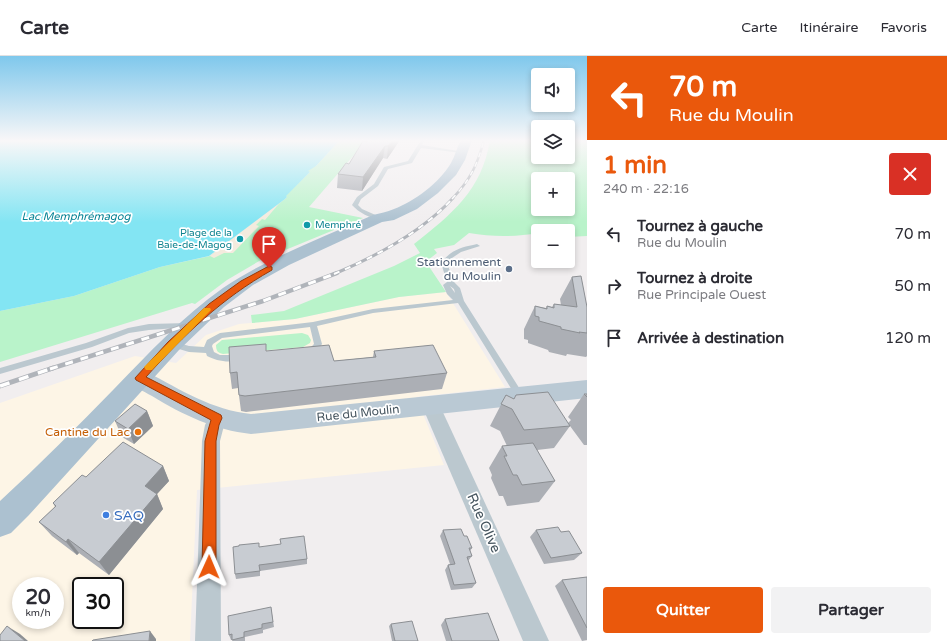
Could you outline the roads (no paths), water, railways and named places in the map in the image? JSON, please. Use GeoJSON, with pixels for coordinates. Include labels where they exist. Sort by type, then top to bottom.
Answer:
{"type":"FeatureCollection","features":[{"type":"Feature","properties":{"kind":"main road"},"geometry":{"type":"LineString","coordinates":[[0,522],[29,494],[171,344],[229,293],[258,274],[302,252],[378,218],[388,218],[399,213],[432,192],[454,167]]}},
{"type":"Feature","properties":{"kind":"street","name":"Rue du Moulin"},"geometry":{"type":"LineString","coordinates":[[139,378],[217,418],[242,423],[261,423],[587,389]]}},
{"type":"Feature","properties":{"kind":"street","name":"Rue Olive"},"geometry":{"type":"LineString","coordinates":[[431,406],[536,641]]}},
{"type":"Feature","properties":{"kind":"street"},"geometry":{"type":"LineString","coordinates":[[208,641],[211,441],[217,418]]}},
{"type":"Feature","properties":{"kind":"lane"},"geometry":{"type":"LineString","coordinates":[[378,218],[358,209],[355,205],[357,200],[375,186],[386,168],[389,167]]}},
{"type":"Feature","properties":{"kind":"lane"},"geometry":{"type":"LineString","coordinates":[[476,246],[468,247],[445,261],[451,282],[446,285],[453,296],[460,301],[520,396]]}},
{"type":"Feature","properties":{"kind":"lane"},"geometry":{"type":"LineString","coordinates":[[208,350],[210,342],[220,336],[313,324],[373,311],[460,301]]}},
{"type":"Feature","properties":{"kind":"lane"},"geometry":{"type":"LineString","coordinates":[[298,351],[314,349],[317,347],[318,344],[313,324]]}},
{"type":"Feature","properties":{"kind":"lane"},"geometry":{"type":"LineString","coordinates":[[0,371],[89,345],[128,331],[150,327],[191,325]]}},
{"type":"Feature","properties":{"kind":"lane"},"geometry":{"type":"LineString","coordinates":[[171,344],[189,349],[208,350]]}},
{"type":"Feature","properties":{"kind":"lane"},"geometry":{"type":"LineString","coordinates":[[208,350],[210,354],[220,358],[251,356]]}},
{"type":"Feature","properties":{"kind":"water","name":"Lac Memphrémagog"},"geometry":{"type":"Polygon","coordinates":[[[0,167],[314,167],[308,171],[310,172],[286,196],[287,197],[285,199],[209,256],[160,267],[74,296],[0,311],[0,167]]]}},
{"type":"Feature","properties":{"kind":"railway"},"geometry":{"type":"LineString","coordinates":[[452,199],[464,185],[474,167]]}},
{"type":"Feature","properties":{"kind":"railway"},"geometry":{"type":"LineString","coordinates":[[334,274],[398,242],[427,222],[452,199]]}},
{"type":"Feature","properties":{"kind":"railway"},"geometry":{"type":"LineString","coordinates":[[51,369],[263,301],[337,273]]}},
{"type":"Feature","properties":{"kind":"railway"},"geometry":{"type":"LineString","coordinates":[[0,386],[51,369]]}},
{"type":"Feature","properties":{"kind":"place","name":"Memphré"},"geometry":{"type":"Point","coordinates":[307,225]}},
{"type":"Feature","properties":{"kind":"place","name":"Plage de la Baie-de-Magog"},"geometry":{"type":"Point","coordinates":[240,239]}},
{"type":"Feature","properties":{"kind":"place","name":"Stationnement du Moulin"},"geometry":{"type":"Point","coordinates":[509,269]}},
{"type":"Feature","properties":{"kind":"place","name":"Cantine du Lac"},"geometry":{"type":"Point","coordinates":[138,432]}},
{"type":"Feature","properties":{"kind":"place","name":"SAQ"},"geometry":{"type":"Point","coordinates":[106,515]}}]}
